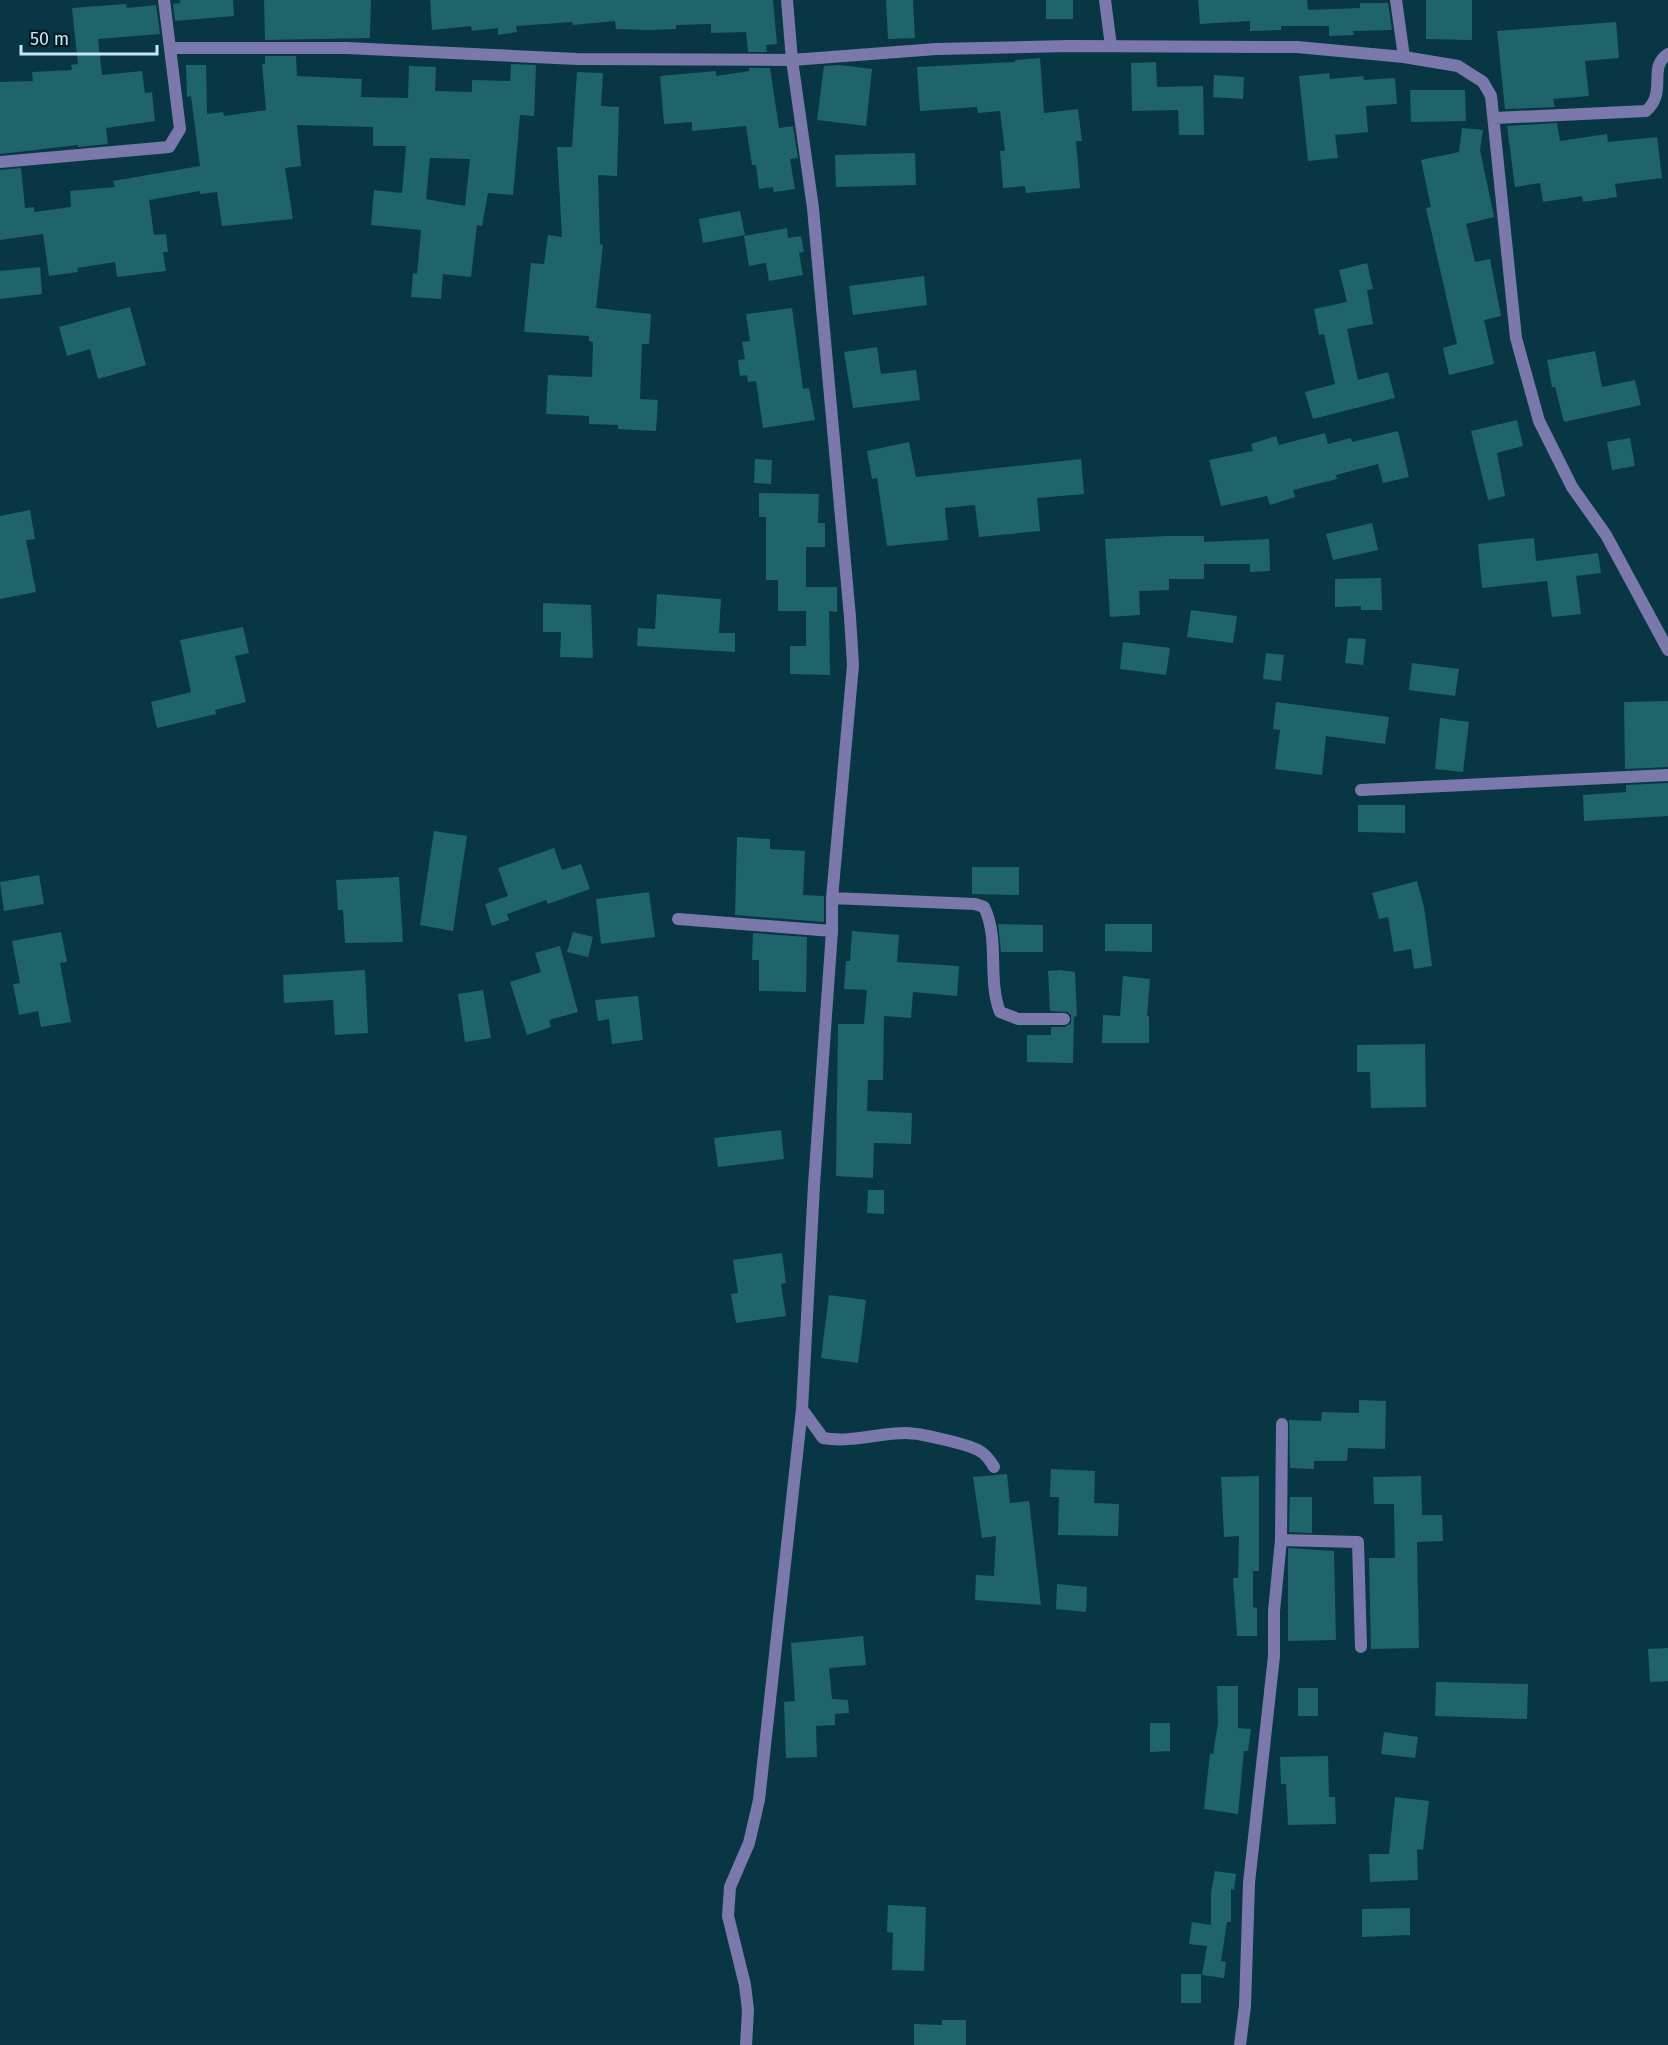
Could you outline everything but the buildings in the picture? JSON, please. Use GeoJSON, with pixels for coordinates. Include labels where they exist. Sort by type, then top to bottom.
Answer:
{"type":"FeatureCollection","features":[{"type":"Feature","properties":{"kind":"street"},"geometry":{"type":"LineString","coordinates":[[0,162],[169,147],[180,129],[164,0]]}},
{"type":"Feature","properties":{"kind":"street"},"geometry":{"type":"LineString","coordinates":[[746,2045],[748,2010],[745,1986],[731,1937],[728,1916],[730,1887],[749,1843],[759,1800],[802,1409],[814,1185],[832,931],[832,898],[852,676],[850,617],[813,208],[792,60],[787,0]]}},
{"type":"Feature","properties":{"kind":"street"},"geometry":{"type":"LineString","coordinates":[[1105,0],[1111,46]]}},
{"type":"Feature","properties":{"kind":"street"},"geometry":{"type":"LineString","coordinates":[[1396,0],[1404,57]]}},
{"type":"Feature","properties":{"kind":"street"},"geometry":{"type":"LineString","coordinates":[[170,48],[347,48],[577,59],[792,60],[936,49],[1111,46],[1297,47],[1404,57],[1458,66],[1483,82],[1491,96],[1516,338],[1539,421],[1572,487],[1606,535],[1668,650]]}},
{"type":"Feature","properties":{"kind":"street"},"geometry":{"type":"LineString","coordinates":[[1495,118],[1646,111],[1653,106],[1659,92],[1657,67],[1661,58],[1668,54]]}},
{"type":"Feature","properties":{"kind":"street"},"geometry":{"type":"LineString","coordinates":[[1361,790],[1668,775]]}},
{"type":"Feature","properties":{"kind":"street"},"geometry":{"type":"LineString","coordinates":[[832,898],[975,904],[984,907],[991,934],[993,983],[1000,1012],[1018,1019],[1064,1019]]}},
{"type":"Feature","properties":{"kind":"street"},"geometry":{"type":"LineString","coordinates":[[678,920],[832,931]]}},
{"type":"Feature","properties":{"kind":"street"},"geometry":{"type":"LineString","coordinates":[[802,1409],[823,1438],[836,1440],[907,1433],[922,1435],[978,1450],[986,1455],[994,1467]]}},
{"type":"Feature","properties":{"kind":"street"},"geometry":{"type":"LineString","coordinates":[[1240,2045],[1245,2006],[1249,1883],[1274,1656],[1274,1611],[1281,1540],[1282,1424]]}},
{"type":"Feature","properties":{"kind":"street"},"geometry":{"type":"LineString","coordinates":[[1281,1540],[1358,1542],[1361,1647]]}}]}
